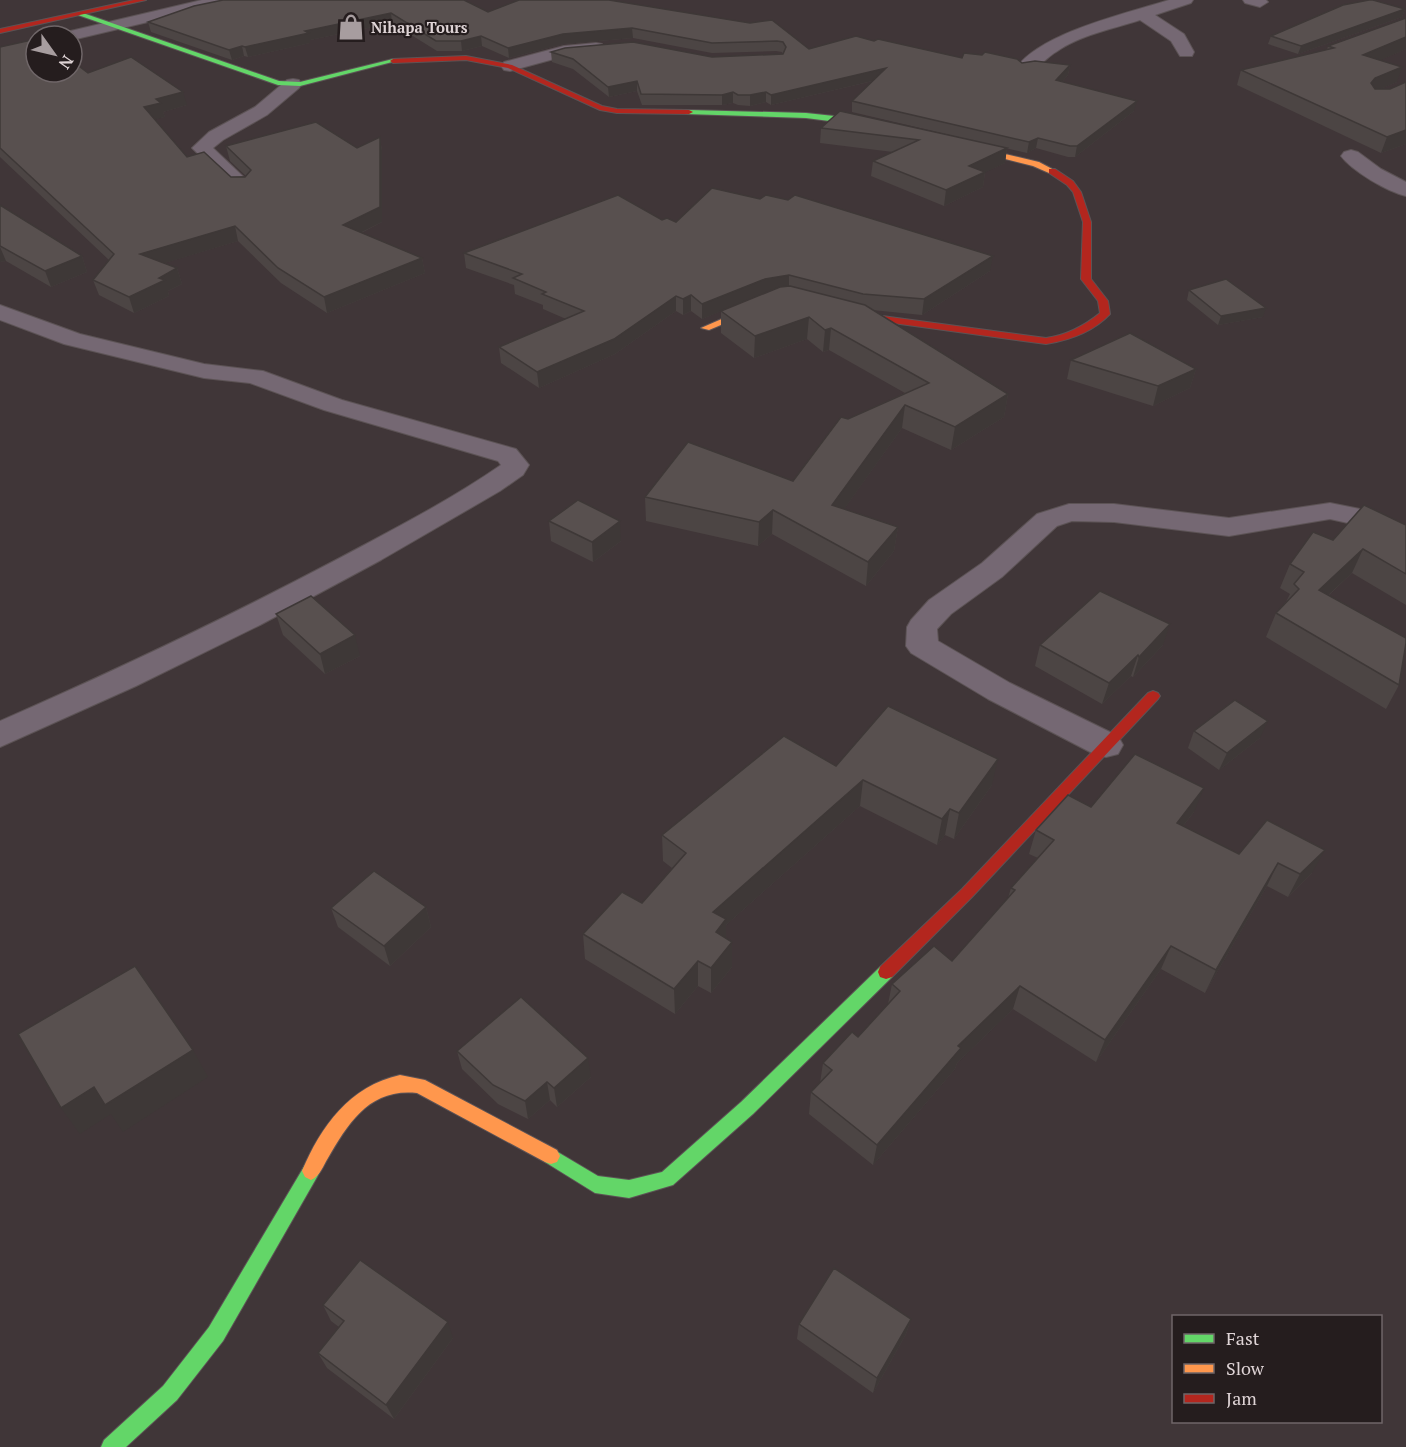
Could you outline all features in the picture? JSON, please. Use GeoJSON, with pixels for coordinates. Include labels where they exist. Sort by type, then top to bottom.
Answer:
{"type":"FeatureCollection","features":[{"type":"Feature","properties":{"kind":"main road"},"geometry":{"type":"LineString","coordinates":[[0,30],[143,0]]}},
{"type":"Feature","properties":{"kind":"main road"},"geometry":{"type":"LineString","coordinates":[[80,14],[262,79],[293,84],[416,57],[466,58],[510,66],[600,108],[617,111],[808,114],[839,117],[895,129]]}},
{"type":"Feature","properties":{"kind":"main road"},"geometry":{"type":"LineString","coordinates":[[834,312],[860,318],[945,326],[1046,341],[1067,339],[1105,314],[1103,301],[1086,279],[1087,222],[1077,192],[1070,183],[1052,171],[1035,164],[950,142]]}},
{"type":"Feature","properties":{"kind":"main road"},"geometry":{"type":"LineString","coordinates":[[706,328],[772,300]]}},
{"type":"Feature","properties":{"kind":"main road"},"geometry":{"type":"LineString","coordinates":[[111,1447],[170,1393],[195,1364],[216,1334],[335,1130],[358,1104],[376,1089],[389,1082],[404,1079],[419,1085],[541,1150],[594,1184],[629,1189],[667,1179],[747,1108],[967,893],[1153,696]]}},
{"type":"Feature","properties":{"kind":"street"},"geometry":{"type":"LineString","coordinates":[[84,33],[222,0]]}},
{"type":"Feature","properties":{"kind":"street"},"geometry":{"type":"LineString","coordinates":[[1026,67],[1044,52],[1069,38],[1185,0]]}},
{"type":"Feature","properties":{"kind":"street"},"geometry":{"type":"LineString","coordinates":[[1143,15],[1178,38],[1186,52]]}},
{"type":"Feature","properties":{"kind":"street"},"geometry":{"type":"LineString","coordinates":[[510,66],[564,51],[608,46]]}},
{"type":"Feature","properties":{"kind":"street"},"geometry":{"type":"LineString","coordinates":[[242,185],[202,148],[216,136],[261,111],[293,84]]}},
{"type":"Feature","properties":{"kind":"street"},"geometry":{"type":"LineString","coordinates":[[1351,156],[1374,173],[1406,190]]}},
{"type":"Feature","properties":{"kind":"street"},"geometry":{"type":"LineString","coordinates":[[0,312],[72,339],[204,371],[254,376],[333,405],[507,455],[516,465],[505,475],[469,497],[299,593],[118,683],[0,735]]}},
{"type":"Feature","properties":{"kind":"street"},"geometry":{"type":"LineString","coordinates":[[1106,745],[999,691],[922,646],[922,627],[940,607],[992,570],[1047,520],[1069,512],[1114,513],[1229,527],[1330,511],[1365,518],[1406,538]]}},
{"type":"Feature","properties":{"kind":"building"},"geometry":{"type":"Polygon","coordinates":[[[223,0],[464,0],[488,12],[519,0],[609,0],[750,23],[772,20],[809,49],[856,36],[962,58],[964,53],[982,55],[985,52],[1017,59],[1022,63],[1035,61],[1070,65],[1056,80],[1137,101],[1077,146],[1070,146],[1038,138],[1029,142],[852,101],[886,68],[771,95],[766,92],[750,95],[738,95],[733,92],[722,95],[641,94],[637,81],[608,87],[573,59],[551,52],[565,48],[633,42],[712,57],[783,54],[786,47],[783,42],[777,41],[712,43],[632,28],[563,34],[508,48],[481,36],[461,41],[436,41],[391,13],[229,50],[148,22],[194,6],[223,0]]]}},
{"type":"Feature","properties":{"kind":"building"},"geometry":{"type":"Polygon","coordinates":[[[1369,0],[1405,9],[1301,46],[1271,36],[1343,5],[1369,0]]]}},
{"type":"Feature","properties":{"kind":"building"},"geometry":{"type":"Polygon","coordinates":[[[1406,18],[1406,37],[1363,55],[1402,67],[1375,78],[1371,83],[1375,89],[1390,89],[1406,82],[1406,130],[1387,137],[1241,70],[1334,48],[1328,46],[1406,18]]]}},
{"type":"Feature","properties":{"kind":"building"},"geometry":{"type":"Polygon","coordinates":[[[24,42],[24,84],[84,84],[84,70],[88,73],[131,57],[183,92],[156,99],[161,103],[144,107],[187,157],[204,152],[231,177],[245,177],[251,170],[226,146],[316,122],[357,148],[380,137],[380,207],[343,225],[422,258],[324,297],[278,268],[235,226],[140,254],[177,268],[159,278],[165,280],[129,297],[93,280],[114,254],[0,148],[0,47],[24,42]]]}},
{"type":"Feature","properties":{"kind":"building"},"geometry":{"type":"Polygon","coordinates":[[[840,111],[1007,148],[969,166],[985,172],[946,190],[873,161],[919,140],[821,128],[840,111]]]}},
{"type":"Feature","properties":{"kind":"building"},"geometry":{"type":"Polygon","coordinates":[[[712,188],[760,199],[766,195],[788,200],[795,195],[993,256],[924,299],[863,294],[789,275],[765,279],[702,304],[691,295],[683,299],[676,296],[614,339],[537,372],[499,347],[584,311],[542,294],[546,292],[513,278],[522,274],[464,253],[618,195],[662,220],[667,218],[676,222],[712,188]]]}},
{"type":"Feature","properties":{"kind":"building"},"geometry":{"type":"Polygon","coordinates":[[[0,205],[82,256],[45,271],[0,246],[0,205]]]}},
{"type":"Feature","properties":{"kind":"building"},"geometry":{"type":"Polygon","coordinates":[[[1226,279],[1266,308],[1221,316],[1189,290],[1226,279]]]}},
{"type":"Feature","properties":{"kind":"building"},"geometry":{"type":"Polygon","coordinates":[[[790,286],[865,305],[1008,394],[955,427],[905,405],[832,505],[898,527],[868,562],[773,510],[759,522],[645,497],[688,442],[793,481],[841,417],[848,419],[929,383],[831,328],[825,330],[809,317],[755,336],[721,311],[780,287],[790,286]]]}},
{"type":"Feature","properties":{"kind":"building"},"geometry":{"type":"Polygon","coordinates":[[[1130,333],[1196,369],[1158,386],[1071,360],[1130,333]]]}},
{"type":"Feature","properties":{"kind":"building"},"geometry":{"type":"Polygon","coordinates":[[[578,500],[620,521],[592,542],[549,521],[578,500]]]}},
{"type":"Feature","properties":{"kind":"building"},"geometry":{"type":"Polygon","coordinates":[[[1364,505],[1406,525],[1406,574],[1363,549],[1319,590],[1406,638],[1399,685],[1276,613],[1299,589],[1294,584],[1304,572],[1290,564],[1313,532],[1333,540],[1364,505]]]}},
{"type":"Feature","properties":{"kind":"building"},"geometry":{"type":"Polygon","coordinates":[[[1100,591],[1170,624],[1139,657],[1138,655],[1109,683],[1040,645],[1100,591]]]}},
{"type":"Feature","properties":{"kind":"building"},"geometry":{"type":"Polygon","coordinates":[[[311,596],[355,635],[320,654],[276,614],[311,596]]]}},
{"type":"Feature","properties":{"kind":"building"},"geometry":{"type":"Polygon","coordinates":[[[1235,700],[1268,721],[1227,753],[1194,731],[1235,700]]]}},
{"type":"Feature","properties":{"kind":"building"},"geometry":{"type":"Polygon","coordinates":[[[888,706],[998,759],[959,813],[950,809],[942,819],[863,780],[713,912],[726,919],[716,932],[732,942],[711,968],[698,961],[674,989],[583,934],[622,892],[642,903],[686,853],[662,835],[784,736],[836,766],[888,706]]]}},
{"type":"Feature","properties":{"kind":"building"},"geometry":{"type":"Polygon","coordinates":[[[1135,754],[1204,788],[1177,823],[1239,854],[1267,820],[1325,850],[1300,874],[1278,863],[1216,970],[1171,946],[1105,1040],[1020,986],[958,1046],[961,1048],[877,1145],[811,1092],[832,1070],[823,1063],[852,1032],[858,1037],[900,991],[892,984],[934,946],[952,961],[1015,890],[1011,888],[1054,840],[1036,830],[1068,795],[1091,807],[1135,754]]]}},
{"type":"Feature","properties":{"kind":"building"},"geometry":{"type":"Polygon","coordinates":[[[374,871],[426,907],[384,946],[331,908],[374,871]]]}},
{"type":"Feature","properties":{"kind":"building"},"geometry":{"type":"Polygon","coordinates":[[[135,966],[193,1050],[105,1105],[94,1087],[61,1108],[18,1034],[135,966]]]}},
{"type":"Feature","properties":{"kind":"building"},"geometry":{"type":"Polygon","coordinates":[[[521,997],[588,1058],[554,1088],[547,1082],[525,1101],[493,1085],[457,1051],[521,997]]]}},
{"type":"Feature","properties":{"kind":"building"},"geometry":{"type":"Polygon","coordinates":[[[360,1260],[448,1322],[386,1405],[318,1353],[344,1321],[323,1305],[360,1260]]]}},
{"type":"Feature","properties":{"kind":"building"},"geometry":{"type":"Polygon","coordinates":[[[834,1268],[911,1319],[877,1378],[799,1324],[834,1268]]]}},
{"type":"Feature","properties":{"kind":"traffic: fast"},"geometry":{"type":"LineString","coordinates":[[80,14],[278,83],[300,84],[393,61]]}},
{"type":"Feature","properties":{"kind":"traffic: fast"},"geometry":{"type":"LineString","coordinates":[[689,112],[806,115],[876,125]]}},
{"type":"Feature","properties":{"kind":"traffic: fast"},"geometry":{"type":"LineString","coordinates":[[551,1156],[595,1184],[629,1189],[667,1179],[747,1108],[886,972]]}},
{"type":"Feature","properties":{"kind":"traffic: fast"},"geometry":{"type":"LineString","coordinates":[[111,1447],[170,1393],[216,1334],[311,1171]]}},
{"type":"Feature","properties":{"kind":"traffic: slow"},"geometry":{"type":"LineString","coordinates":[[961,145],[1036,164],[1052,171]]}},
{"type":"Feature","properties":{"kind":"traffic: slow"},"geometry":{"type":"LineString","coordinates":[[706,328],[763,304]]}},
{"type":"Feature","properties":{"kind":"traffic: slow"},"geometry":{"type":"LineString","coordinates":[[311,1171],[330,1139],[353,1108],[382,1087],[400,1083],[419,1085],[551,1156]]}},
{"type":"Feature","properties":{"kind":"traffic: jam"},"geometry":{"type":"LineString","coordinates":[[0,31],[143,0]]}},
{"type":"Feature","properties":{"kind":"traffic: jam"},"geometry":{"type":"LineString","coordinates":[[393,61],[466,58],[510,66],[600,108],[617,111],[689,112]]}},
{"type":"Feature","properties":{"kind":"traffic: jam"},"geometry":{"type":"LineString","coordinates":[[845,314],[1046,341],[1070,335],[1092,324],[1105,314],[1103,301],[1086,279],[1087,222],[1077,192],[1070,183],[1052,171]]}},
{"type":"Feature","properties":{"kind":"traffic: jam"},"geometry":{"type":"LineString","coordinates":[[886,972],[967,893],[1153,696]]}},
{"type":"Feature","properties":{"kind":"place","name":"Nihapa Tours"},"geometry":{"type":"Point","coordinates":[351,27]}}]}
